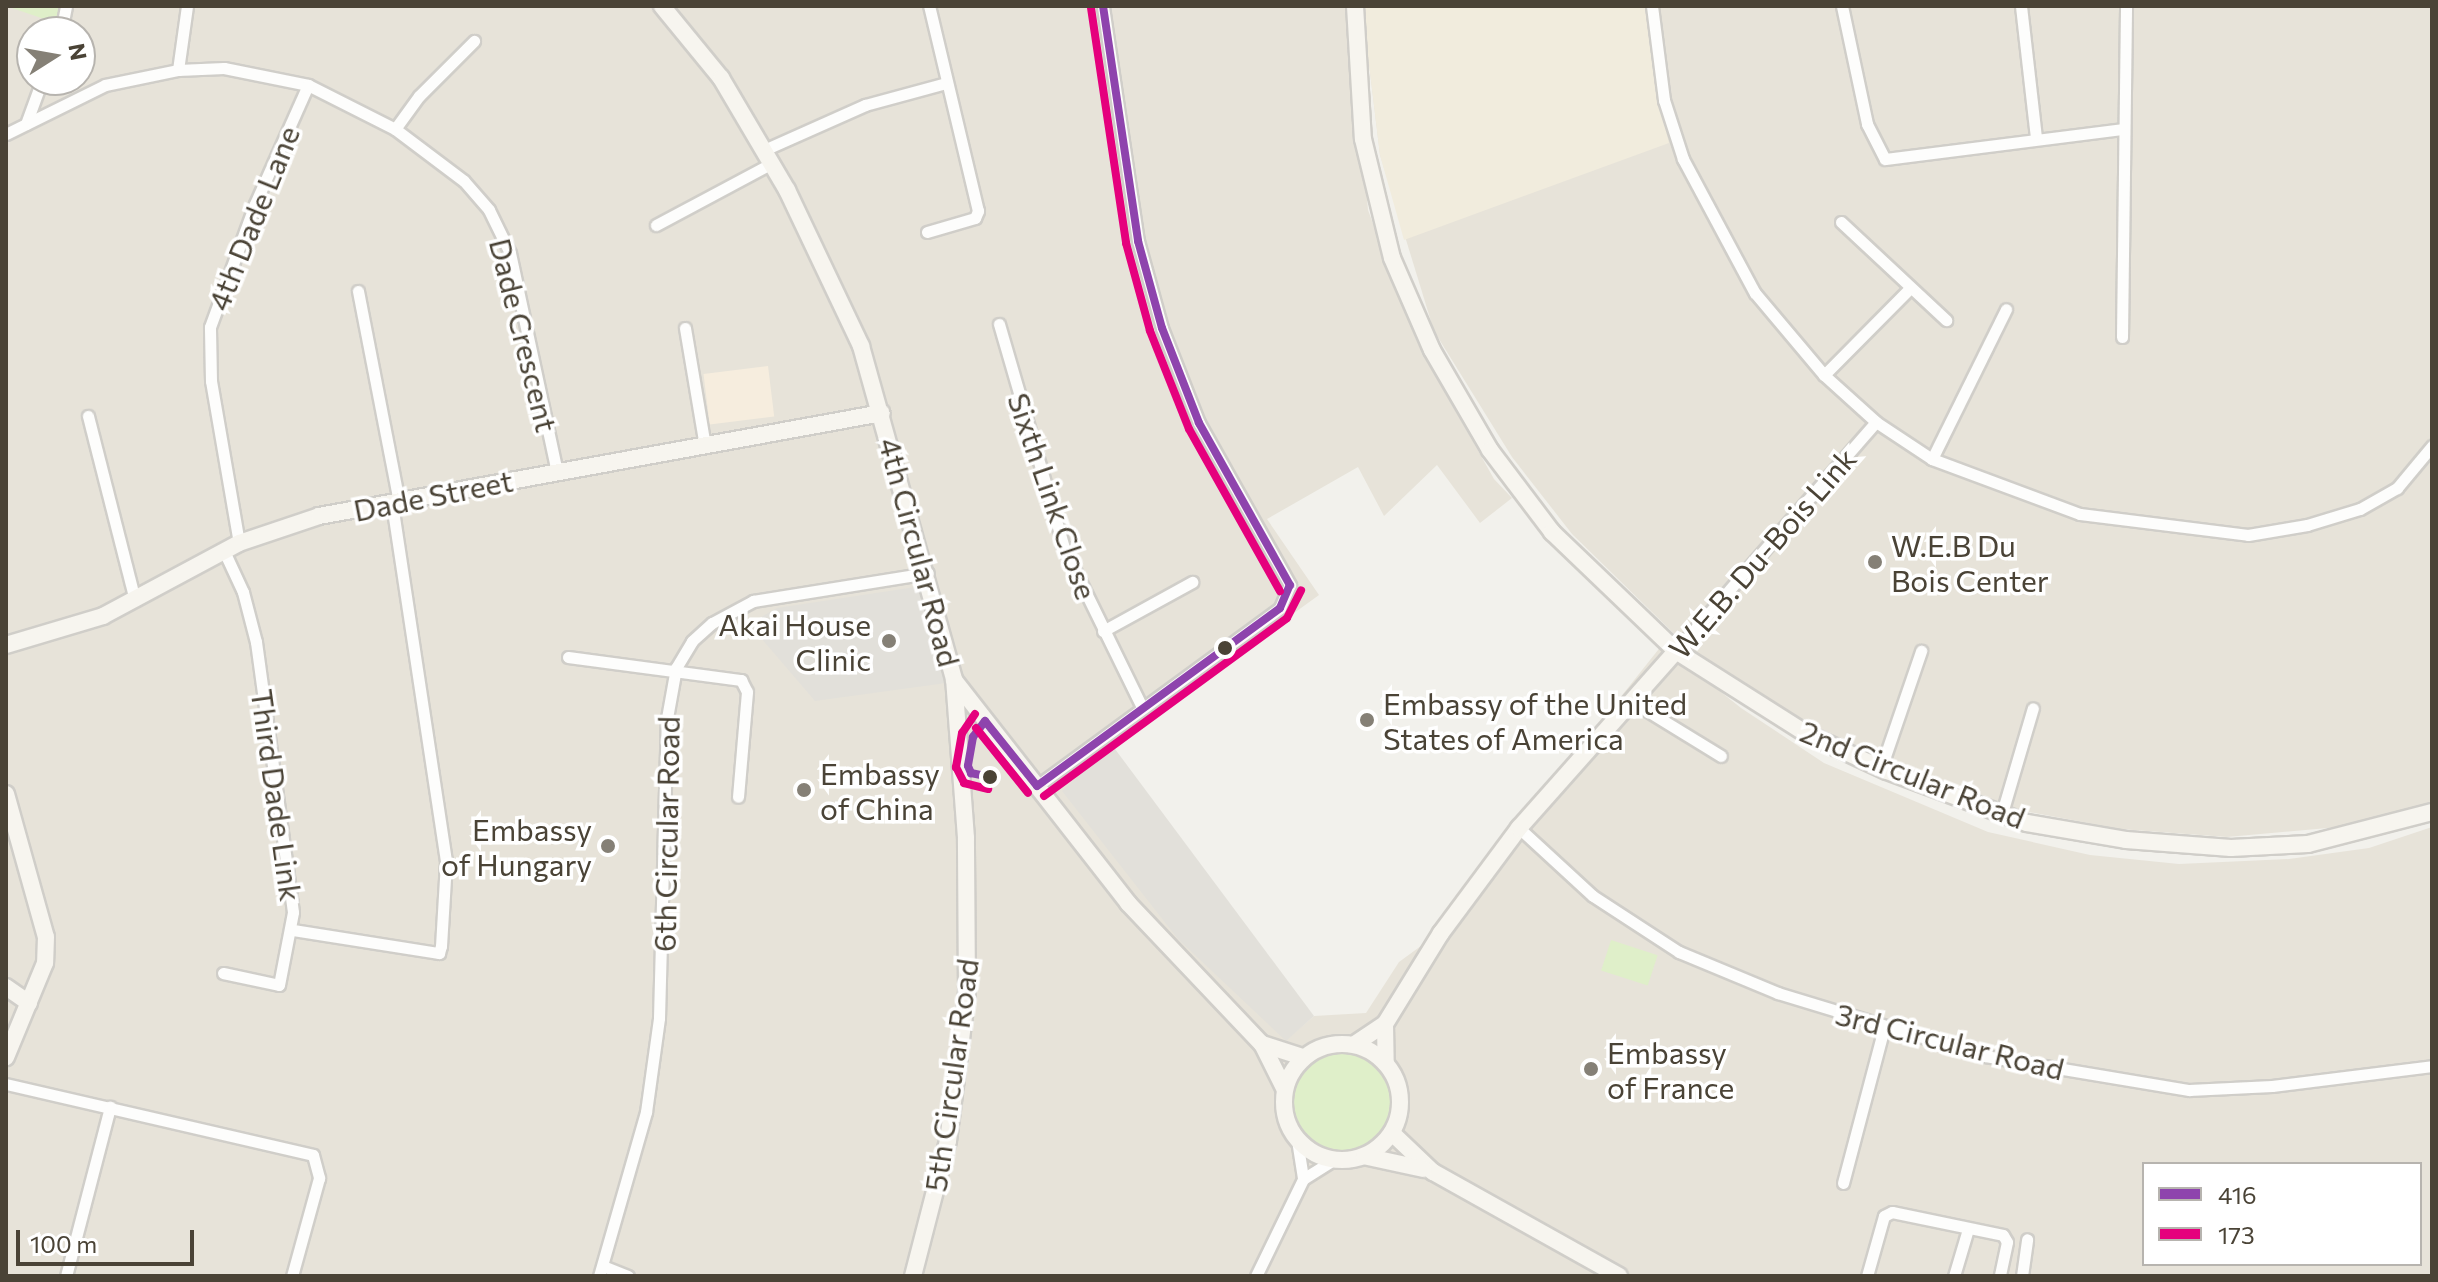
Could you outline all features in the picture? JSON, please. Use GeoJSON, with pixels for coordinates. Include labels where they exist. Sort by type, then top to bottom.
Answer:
{"type":"FeatureCollection","features":[{"type":"Feature","properties":{"kind":"street"},"geometry":{"type":"LineString","coordinates":[[178,70],[187,6]]}},
{"type":"Feature","properties":{"kind":"street","name":"4th Circular Road"},"geometry":{"type":"LineString","coordinates":[[662,6],[721,78],[768,156],[861,346],[928,573],[954,680],[1128,903],[1262,1044],[1284,1088]]}},
{"type":"Feature","properties":{"kind":"street"},"geometry":{"type":"LineString","coordinates":[[927,232],[975,218],[978,211],[929,6]]}},
{"type":"Feature","properties":{"kind":"street"},"geometry":{"type":"LineString","coordinates":[[1037,786],[1141,705],[1280,608],[1290,585],[1199,423],[1162,328],[1138,241],[1103,6]]}},
{"type":"Feature","properties":{"kind":"street","name":"2nd Circular Road"},"geometry":{"type":"LineString","coordinates":[[1355,6],[1363,139],[1392,258],[1432,350],[1490,450],[1552,532],[1676,651],[1758,706],[1881,768],[2002,813],[2086,835],[2231,848],[2308,844],[2432,812]]}},
{"type":"Feature","properties":{"kind":"street"},"geometry":{"type":"LineString","coordinates":[[1652,6],[1664,100],[1683,159],[1755,293],[1824,375],[1876,422],[1932,459],[2080,514],[2248,535],[2307,525],[2360,509],[2397,488],[2432,446]]}},
{"type":"Feature","properties":{"kind":"street"},"geometry":{"type":"LineString","coordinates":[[1842,6],[1867,124],[1885,159],[2036,137],[2122,129]]}},
{"type":"Feature","properties":{"kind":"street"},"geometry":{"type":"LineString","coordinates":[[2021,6],[2036,137]]}},
{"type":"Feature","properties":{"kind":"street"},"geometry":{"type":"LineString","coordinates":[[2122,337],[2122,129],[2126,6]]}},
{"type":"Feature","properties":{"kind":"street"},"geometry":{"type":"LineString","coordinates":[[395,129],[419,96],[474,41]]}},
{"type":"Feature","properties":{"kind":"street","name":"Dade Crescent"},"geometry":{"type":"LineString","coordinates":[[6,134],[105,85],[178,70],[260,72],[308,85],[395,129],[464,181],[489,210],[510,253],[557,472]]}},
{"type":"Feature","properties":{"kind":"street"},"geometry":{"type":"LineString","coordinates":[[656,225],[768,156],[865,105],[946,83]]}},
{"type":"Feature","properties":{"kind":"street","name":"4th Dade Lane"},"geometry":{"type":"LineString","coordinates":[[239,543],[211,381],[210,327],[255,204],[308,85]]}},
{"type":"Feature","properties":{"kind":"street"},"geometry":{"type":"LineString","coordinates":[[26,124],[36,96]]}},
{"type":"Feature","properties":{"kind":"street"},"geometry":{"type":"LineString","coordinates":[[1841,222],[1946,320]]}},
{"type":"Feature","properties":{"kind":"street"},"geometry":{"type":"LineString","coordinates":[[1824,375],[1910,288]]}},
{"type":"Feature","properties":{"kind":"street"},"geometry":{"type":"LineString","coordinates":[[293,930],[439,953],[441,946],[446,861],[395,503],[358,291]]}},
{"type":"Feature","properties":{"kind":"street"},"geometry":{"type":"LineString","coordinates":[[1932,459],[2006,309]]}},
{"type":"Feature","properties":{"kind":"street","name":"Sixth Link Close"},"geometry":{"type":"LineString","coordinates":[[999,324],[1064,548],[1141,705]]}},
{"type":"Feature","properties":{"kind":"street"},"geometry":{"type":"LineString","coordinates":[[685,328],[705,446]]}},
{"type":"Feature","properties":{"kind":"street","name":"Dade Street"},"geometry":{"type":"LineString","coordinates":[[6,645],[79,626],[135,600],[239,543],[319,516],[882,413]]}},
{"type":"Feature","properties":{"kind":"street"},"geometry":{"type":"LineString","coordinates":[[88,416],[135,600]]}},
{"type":"Feature","properties":{"kind":"street","name":"W.E.B. Du-Bois Link"},"geometry":{"type":"LineString","coordinates":[[1355,1044],[1385,1024],[1441,933],[1519,828],[1633,702],[1876,422]]}},
{"type":"Feature","properties":{"kind":"street","name":"Third Dade Link"},"geometry":{"type":"LineString","coordinates":[[223,973],[279,985],[293,930],[289,867],[256,642],[243,592],[224,551]]}},
{"type":"Feature","properties":{"kind":"street","name":"6th Circular Road"},"geometry":{"type":"LineString","coordinates":[[601,1271],[646,1112],[659,1018],[667,718],[676,668],[692,641],[712,623],[753,601],[928,573]]}},
{"type":"Feature","properties":{"kind":"street"},"geometry":{"type":"LineString","coordinates":[[1103,631],[1192,582]]}},
{"type":"Feature","properties":{"kind":"street"},"geometry":{"type":"LineString","coordinates":[[1881,768],[1921,651]]}},
{"type":"Feature","properties":{"kind":"street"},"geometry":{"type":"LineString","coordinates":[[568,657],[676,668],[741,680],[747,692],[738,797]]}},
{"type":"Feature","properties":{"kind":"street","name":"5th Circular Road"},"geometry":{"type":"LineString","coordinates":[[913,1276],[948,1141],[967,992],[966,838],[954,680]]}},
{"type":"Feature","properties":{"kind":"street"},"geometry":{"type":"LineString","coordinates":[[1633,702],[1721,756]]}},
{"type":"Feature","properties":{"kind":"street"},"geometry":{"type":"LineString","coordinates":[[2002,813],[2033,708]]}},
{"type":"Feature","properties":{"kind":"street"},"geometry":{"type":"LineString","coordinates":[[6,794],[46,937],[45,963],[6,1057]]}},
{"type":"Feature","properties":{"kind":"street","name":"3rd Circular Road"},"geometry":{"type":"LineString","coordinates":[[1519,828],[1593,896],[1679,952],[1778,993],[1884,1028],[1985,1056],[2189,1090],[2272,1086],[2432,1066]]}},
{"type":"Feature","properties":{"kind":"street"},"geometry":{"type":"LineString","coordinates":[[6,987],[29,1003]]}},
{"type":"Feature","properties":{"kind":"street"},"geometry":{"type":"LineString","coordinates":[[1364,1156],[1392,1133],[1400,1097],[1386,1063],[1385,1024]]}},
{"type":"Feature","properties":{"kind":"street"},"geometry":{"type":"LineString","coordinates":[[1843,1183],[1884,1028]]}},
{"type":"Feature","properties":{"kind":"street"},"geometry":{"type":"LineString","coordinates":[[1303,1179],[1297,1140],[1288,1125],[1284,1088],[1303,1057],[1337,1043],[1355,1044],[1386,1063]]}},
{"type":"Feature","properties":{"kind":"street","name":"4th Circular Road"},"geometry":{"type":"LineString","coordinates":[[1262,1044],[1303,1057]]}},
{"type":"Feature","properties":{"kind":"street"},"geometry":{"type":"LineString","coordinates":[[6,1084],[307,1152],[318,1161],[319,1178],[292,1276]]}},
{"type":"Feature","properties":{"kind":"street"},"geometry":{"type":"LineString","coordinates":[[66,1276],[110,1107]]}},
{"type":"Feature","properties":{"kind":"street"},"geometry":{"type":"LineString","coordinates":[[1392,1133],[1433,1172],[1619,1276]]}},
{"type":"Feature","properties":{"kind":"street"},"geometry":{"type":"LineString","coordinates":[[1297,1140],[1334,1160]]}},
{"type":"Feature","properties":{"kind":"street"},"geometry":{"type":"LineString","coordinates":[[1256,1276],[1303,1179],[1334,1160],[1364,1156],[1433,1172]]}},
{"type":"Feature","properties":{"kind":"street"},"geometry":{"type":"LineString","coordinates":[[1867,1276],[1888,1213],[2006,1238],[2000,1276]]}},
{"type":"Feature","properties":{"kind":"street"},"geometry":{"type":"LineString","coordinates":[[1954,1276],[1968,1229]]}},
{"type":"Feature","properties":{"kind":"street"},"geometry":{"type":"LineString","coordinates":[[2022,1276],[2027,1239]]}},
{"type":"Feature","properties":{"kind":"street"},"geometry":{"type":"LineString","coordinates":[[601,1271],[628,1276]]}},
{"type":"Feature","properties":{"kind":"shaded area"},"geometry":{"type":"Polygon","coordinates":[[[6,6],[1350,6],[1368,210],[1417,342],[1494,479],[1512,498],[1480,523],[1437,465],[1384,516],[1358,467],[1267,519],[1319,595],[1112,745],[1063,791],[1286,1040],[1314,1016],[1366,1013],[1399,962],[1425,943],[1662,645],[1741,708],[1824,763],[1988,832],[2090,855],[2179,864],[2289,859],[2369,848],[2432,827],[2432,1276],[6,1276],[6,6]]]}},
{"type":"Feature","properties":{"kind":"shaded area"},"geometry":{"type":"Polygon","coordinates":[[[1362,6],[2432,6],[2432,806],[2361,825],[2227,837],[2120,829],[2002,807],[1805,724],[1698,657],[1572,534],[1512,457],[1434,331],[1380,155],[1362,6]]]}},
{"type":"Feature","properties":{"kind":"shaded area"},"geometry":{"type":"Polygon","coordinates":[[[1362,6],[1650,6],[1655,88],[1669,143],[1404,240],[1380,155],[1362,6]]]}},
{"type":"Feature","properties":{"kind":"shaded area"},"geometry":{"type":"Polygon","coordinates":[[[768,366],[774,417],[710,425],[703,374],[768,366]]]}},
{"type":"Feature","properties":{"kind":"shaded area"},"geometry":{"type":"Polygon","coordinates":[[[922,586],[946,683],[815,701],[749,624],[777,608],[922,586]]]}},
{"type":"Feature","properties":{"kind":"shaded area"},"geometry":{"type":"Polygon","coordinates":[[[1112,745],[1314,1016],[1286,1041],[1178,939],[1062,791],[1112,745]]]}},
{"type":"Feature","properties":{"kind":"green space"},"geometry":{"type":"Polygon","coordinates":[[[6,6],[61,6],[60,16],[35,16],[6,6]]]}},
{"type":"Feature","properties":{"kind":"green space"},"geometry":{"type":"Polygon","coordinates":[[[1611,940],[1658,955],[1648,986],[1601,970],[1611,940]]]}},
{"type":"Feature","properties":{"kind":"green space"},"geometry":{"type":"Polygon","coordinates":[[[1343,1049],[1364,1053],[1381,1065],[1393,1082],[1397,1103],[1393,1124],[1381,1141],[1364,1153],[1343,1157],[1322,1153],[1305,1141],[1293,1124],[1289,1103],[1293,1082],[1305,1065],[1322,1053],[1343,1049]]]}},
{"type":"Feature","properties":{"kind":"transit line","name":"416"},"geometry":{"type":"LineString","coordinates":[[1103,6],[1138,241],[1162,328],[1199,423],[1290,585]]}},
{"type":"Feature","properties":{"kind":"transit line","name":"173"},"geometry":{"type":"LineString","coordinates":[[1091,8],[1126,243],[1150,331],[1189,429],[1280,591]]}},
{"type":"Feature","properties":{"kind":"transit line","name":"416"},"geometry":{"type":"LineString","coordinates":[[1037,786],[1280,608],[1290,585]]}},
{"type":"Feature","properties":{"kind":"transit line","name":"173"},"geometry":{"type":"LineString","coordinates":[[1044,796],[1287,618],[1301,590]]}},
{"type":"Feature","properties":{"kind":"transit line","name":"173"},"geometry":{"type":"LineString","coordinates":[[975,714],[962,733],[956,767],[964,783],[988,789]]}},
{"type":"Feature","properties":{"kind":"transit line","name":"416"},"geometry":{"type":"LineString","coordinates":[[985,721],[1037,786]]}},
{"type":"Feature","properties":{"kind":"transit line","name":"416"},"geometry":{"type":"LineString","coordinates":[[985,721],[973,737],[968,766],[971,773],[990,777]]}},
{"type":"Feature","properties":{"kind":"transit line","name":"173"},"geometry":{"type":"LineString","coordinates":[[976,728],[1028,793]]}},
{"type":"Feature","properties":{"kind":"place","name":"W.E.B Du Bois Center"},"geometry":{"type":"Point","coordinates":[1875,562]}},
{"type":"Feature","properties":{"kind":"place","name":"Akai House Clinic"},"geometry":{"type":"Point","coordinates":[889,641]}},
{"type":"Feature","properties":{"kind":"place","name":"Embassy of the United States of America"},"geometry":{"type":"Point","coordinates":[1367,720]}},
{"type":"Feature","properties":{"kind":"place","name":"Embassy of China"},"geometry":{"type":"Point","coordinates":[804,790]}},
{"type":"Feature","properties":{"kind":"place","name":"Embassy of Hungary"},"geometry":{"type":"Point","coordinates":[608,846]}},
{"type":"Feature","properties":{"kind":"place","name":"Embassy of France"},"geometry":{"type":"Point","coordinates":[1591,1069]}}]}
